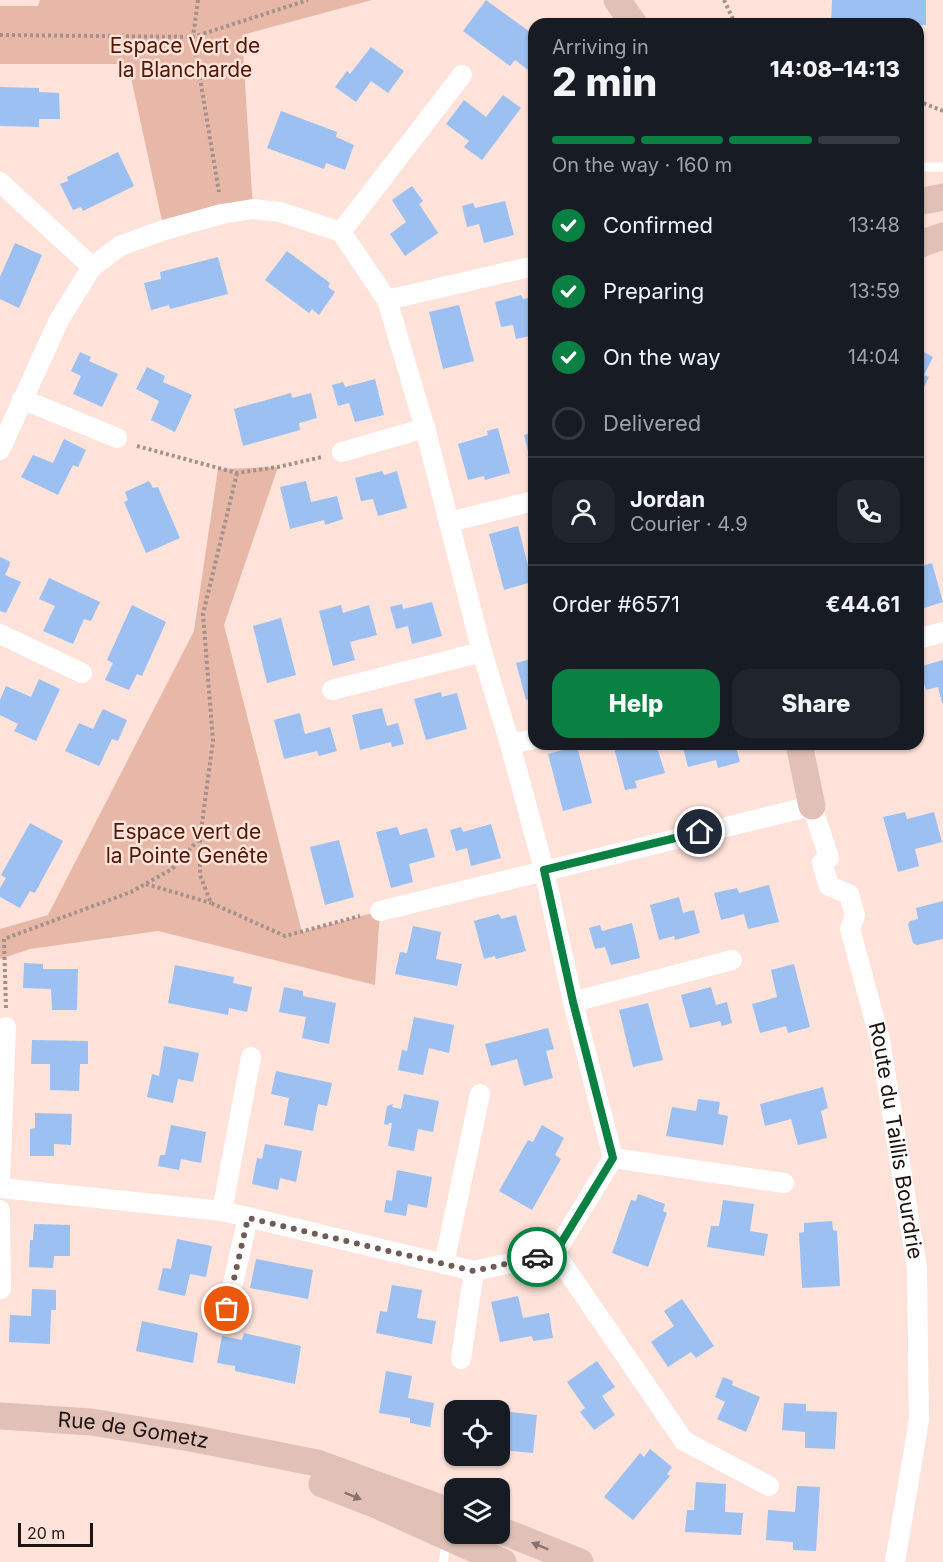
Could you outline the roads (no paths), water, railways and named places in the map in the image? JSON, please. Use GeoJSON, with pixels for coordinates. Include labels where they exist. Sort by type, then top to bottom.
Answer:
{"type":"FeatureCollection","features":[{"type":"Feature","properties":{"kind":"main road"},"geometry":{"type":"LineString","coordinates":[[617,0],[629,18]]}},
{"type":"Feature","properties":{"kind":"main road"},"geometry":{"type":"LineString","coordinates":[[924,201],[943,197]]}},
{"type":"Feature","properties":{"kind":"main road"},"geometry":{"type":"LineString","coordinates":[[924,243],[943,236]]}},
{"type":"Feature","properties":{"kind":"main road","name":"Route du Taillis Bourdrie"},"geometry":{"type":"LineString","coordinates":[[800,750],[812,806]]}},
{"type":"Feature","properties":{"kind":"main road","name":"Rue de Gometz"},"geometry":{"type":"LineString","coordinates":[[0,1416],[91,1422],[190,1438],[263,1453],[311,1480],[444,1530]]}},
{"type":"Feature","properties":{"kind":"main road"},"geometry":{"type":"LineString","coordinates":[[510,1534],[580,1562]]}},
{"type":"Feature","properties":{"kind":"main road","name":"Rue de Gometz"},"geometry":{"type":"LineString","coordinates":[[471,1544],[503,1562]]}},
{"type":"Feature","properties":{"kind":"street"},"geometry":{"type":"LineString","coordinates":[[341,232],[462,75]]}},
{"type":"Feature","properties":{"kind":"street"},"geometry":{"type":"LineString","coordinates":[[0,182],[92,267]]}},
{"type":"Feature","properties":{"kind":"street"},"geometry":{"type":"LineString","coordinates":[[0,448],[59,320],[92,267],[120,246],[164,230],[222,214],[253,209],[280,212],[341,232],[387,300],[425,428],[482,652],[544,870],[573,1002],[613,1158],[555,1253],[474,1271],[222,1211],[0,1188]]}},
{"type":"Feature","properties":{"kind":"street"},"geometry":{"type":"LineString","coordinates":[[387,300],[528,267]]}},
{"type":"Feature","properties":{"kind":"street"},"geometry":{"type":"LineString","coordinates":[[22,399],[117,438]]}},
{"type":"Feature","properties":{"kind":"street"},"geometry":{"type":"LineString","coordinates":[[342,452],[425,428]]}},
{"type":"Feature","properties":{"kind":"street"},"geometry":{"type":"LineString","coordinates":[[449,522],[528,502]]}},
{"type":"Feature","properties":{"kind":"street"},"geometry":{"type":"LineString","coordinates":[[924,637],[943,632]]}},
{"type":"Feature","properties":{"kind":"street"},"geometry":{"type":"LineString","coordinates":[[0,634],[82,673]]}},
{"type":"Feature","properties":{"kind":"street"},"geometry":{"type":"LineString","coordinates":[[332,690],[482,652]]}},
{"type":"Feature","properties":{"kind":"street"},"geometry":{"type":"LineString","coordinates":[[510,744],[528,740]]}},
{"type":"Feature","properties":{"kind":"street"},"geometry":{"type":"LineString","coordinates":[[380,910],[812,806]]}},
{"type":"Feature","properties":{"kind":"street","name":"Route du Taillis Bourdrie"},"geometry":{"type":"LineString","coordinates":[[812,806],[829,858],[822,863],[830,886],[849,894],[855,915],[850,928],[880,1040],[917,1268],[919,1420],[895,1562]]}},
{"type":"Feature","properties":{"kind":"street"},"geometry":{"type":"LineString","coordinates":[[573,1002],[732,960]]}},
{"type":"Feature","properties":{"kind":"street"},"geometry":{"type":"LineString","coordinates":[[0,1182],[6,1027]]}},
{"type":"Feature","properties":{"kind":"street"},"geometry":{"type":"LineString","coordinates":[[222,1211],[251,1057]]}},
{"type":"Feature","properties":{"kind":"street"},"geometry":{"type":"LineString","coordinates":[[444,1264],[480,1094]]}},
{"type":"Feature","properties":{"kind":"street"},"geometry":{"type":"LineString","coordinates":[[613,1158],[784,1183]]}},
{"type":"Feature","properties":{"kind":"street"},"geometry":{"type":"LineString","coordinates":[[0,1210],[1,1289]]}},
{"type":"Feature","properties":{"kind":"street"},"geometry":{"type":"LineString","coordinates":[[227,1309],[248,1218]]}},
{"type":"Feature","properties":{"kind":"street"},"geometry":{"type":"LineString","coordinates":[[555,1253],[684,1441],[769,1486]]}},
{"type":"Feature","properties":{"kind":"street"},"geometry":{"type":"LineString","coordinates":[[460,1359],[474,1271]]}},
{"type":"Feature","properties":{"kind":"lane"},"geometry":{"type":"LineString","coordinates":[[924,167],[943,167]]}},
{"type":"Feature","properties":{"kind":"park label","name":"Espace Vert de la Blancharde"},"geometry":{"type":"Point","coordinates":[185,58]}},
{"type":"Feature","properties":{"kind":"park label","name":"Espace vert de la Pointe Genête"},"geometry":{"type":"Point","coordinates":[187,844]}}]}
